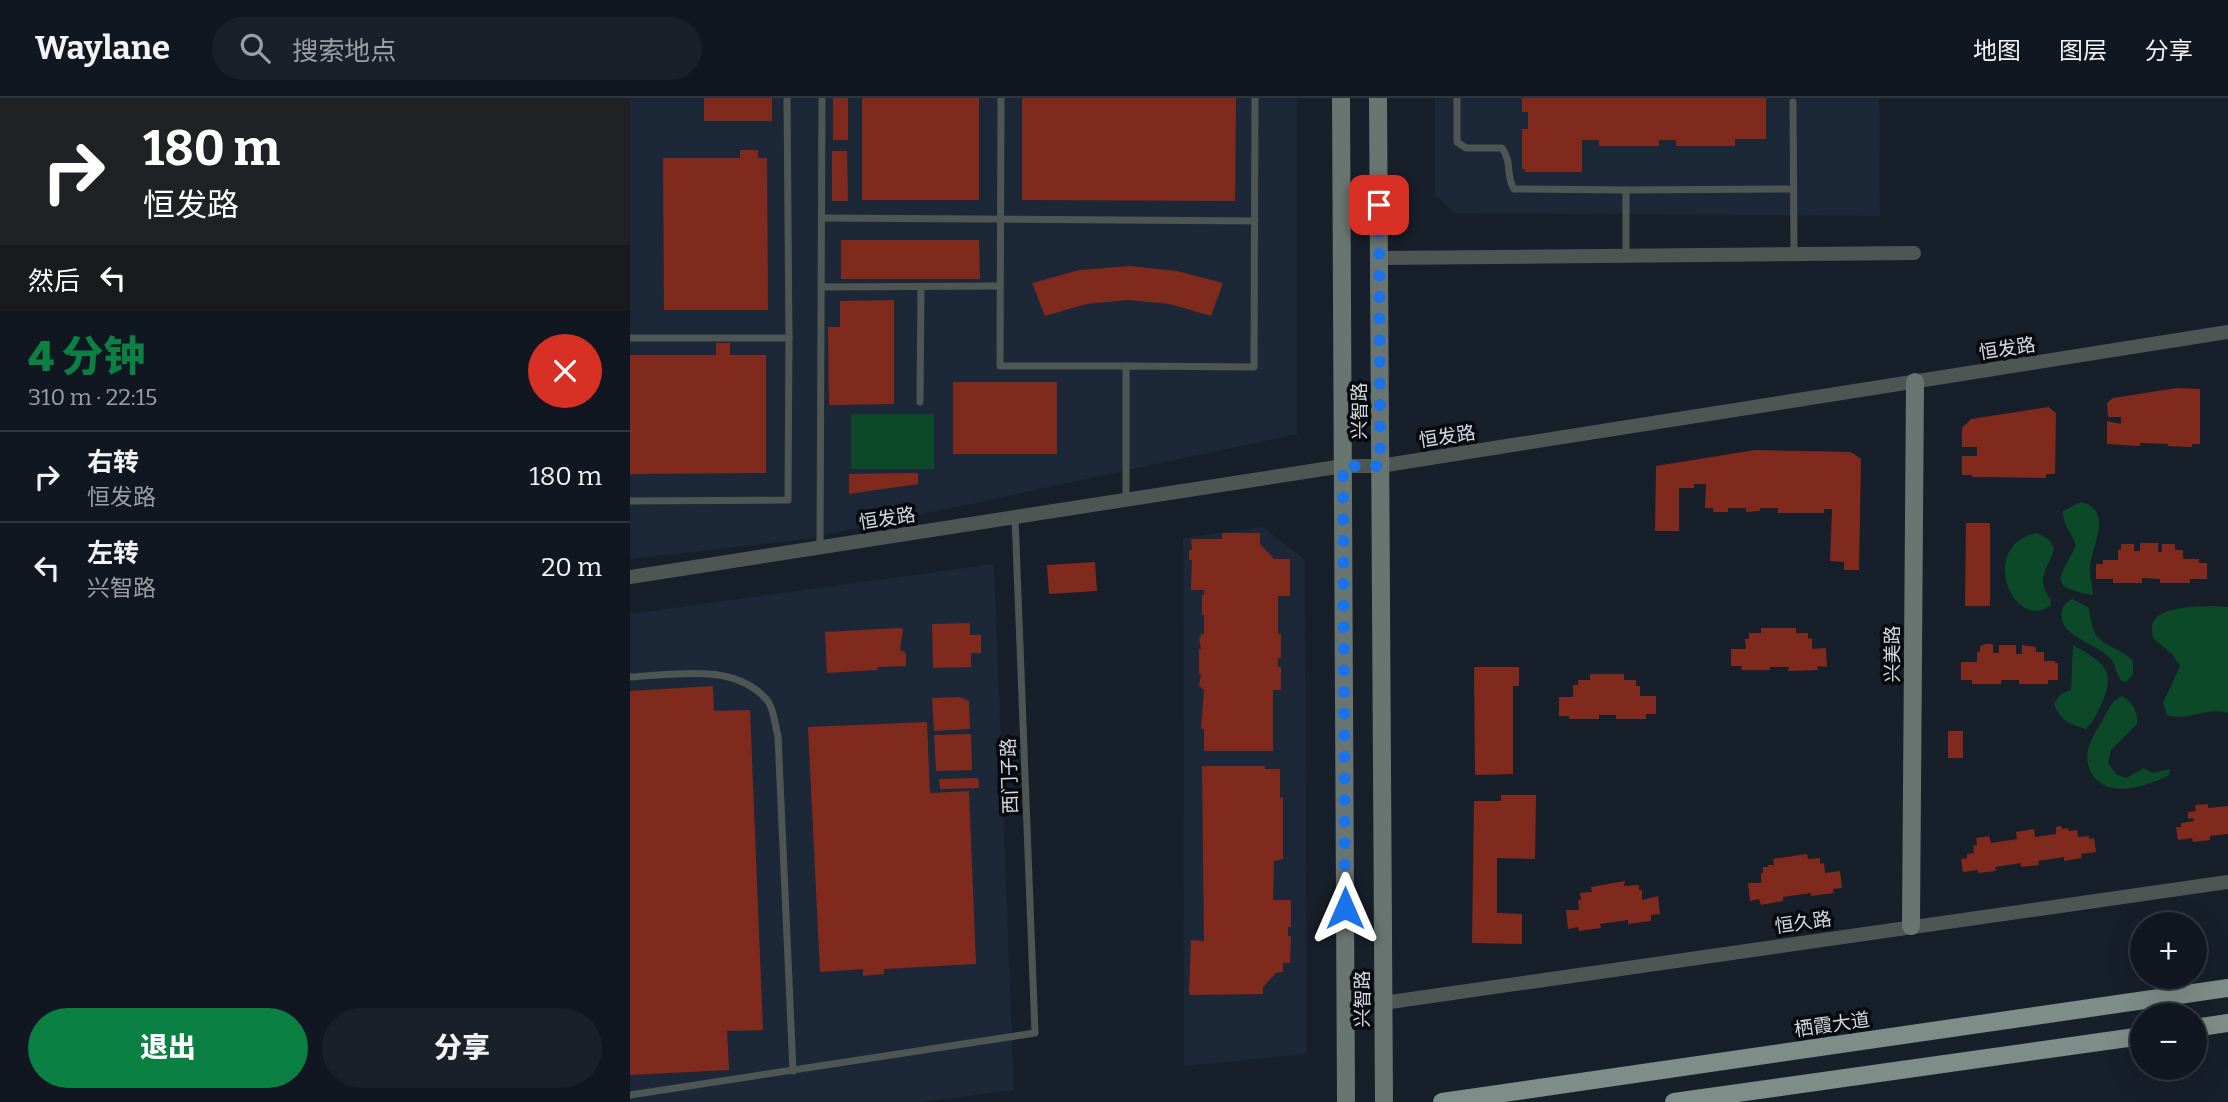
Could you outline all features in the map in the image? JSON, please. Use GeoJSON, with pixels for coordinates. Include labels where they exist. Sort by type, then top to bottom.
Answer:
{"type":"FeatureCollection","features":[{"type":"Feature","properties":{"kind":"main road","name":"兴智路"},"geometry":{"type":"LineString","coordinates":[[1341,98],[1346,1102]]}},
{"type":"Feature","properties":{"kind":"main road","name":"兴智路"},"geometry":{"type":"LineString","coordinates":[[1378,98],[1384,1102]]}},
{"type":"Feature","properties":{"kind":"main road","name":"兴美路"},"geometry":{"type":"LineString","coordinates":[[1911,926],[1915,382]]}},
{"type":"Feature","properties":{"kind":"main road","name":"栖霞大道"},"geometry":{"type":"LineString","coordinates":[[1442,1102],[2228,988]]}},
{"type":"Feature","properties":{"kind":"main road"},"geometry":{"type":"LineString","coordinates":[[2207,1026],[2228,1023]]}},
{"type":"Feature","properties":{"kind":"main road"},"geometry":{"type":"LineString","coordinates":[[1674,1102],[2130,1037]]}},
{"type":"Feature","properties":{"kind":"street"},"geometry":{"type":"LineString","coordinates":[[1379,258],[1914,253]]}},
{"type":"Feature","properties":{"kind":"street","name":"恒发路"},"geometry":{"type":"LineString","coordinates":[[630,577],[1343,466],[1380,466],[2228,332]]}},
{"type":"Feature","properties":{"kind":"street","name":"恒久路"},"geometry":{"type":"LineString","coordinates":[[1383,1003],[2228,882]]}},
{"type":"Feature","properties":{"kind":"lane"},"geometry":{"type":"LineString","coordinates":[[630,501],[788,500],[787,98]]}},
{"type":"Feature","properties":{"kind":"lane"},"geometry":{"type":"LineString","coordinates":[[820,548],[822,98]]}},
{"type":"Feature","properties":{"kind":"lane"},"geometry":{"type":"LineString","coordinates":[[1001,98],[1000,366],[1254,367],[1255,98]]}},
{"type":"Feature","properties":{"kind":"lane"},"geometry":{"type":"LineString","coordinates":[[1457,98],[1457,142],[1466,148],[1502,148],[1509,158],[1509,180],[1514,189],[1793,189]]}},
{"type":"Feature","properties":{"kind":"lane"},"geometry":{"type":"LineString","coordinates":[[1793,102],[1794,254]]}},
{"type":"Feature","properties":{"kind":"lane"},"geometry":{"type":"LineString","coordinates":[[1626,190],[1626,256]]}},
{"type":"Feature","properties":{"kind":"lane"},"geometry":{"type":"LineString","coordinates":[[822,219],[1255,221]]}},
{"type":"Feature","properties":{"kind":"lane"},"geometry":{"type":"LineString","coordinates":[[821,287],[1000,286]]}},
{"type":"Feature","properties":{"kind":"lane"},"geometry":{"type":"LineString","coordinates":[[920,402],[921,287]]}},
{"type":"Feature","properties":{"kind":"lane"},"geometry":{"type":"LineString","coordinates":[[630,338],[789,338]]}},
{"type":"Feature","properties":{"kind":"lane"},"geometry":{"type":"LineString","coordinates":[[1126,366],[1126,499]]}},
{"type":"Feature","properties":{"kind":"lane","name":"西门子路"},"geometry":{"type":"LineString","coordinates":[[793,1072],[1035,1033],[1016,517]]}},
{"type":"Feature","properties":{"kind":"lane"},"geometry":{"type":"LineString","coordinates":[[630,677],[714,673],[746,682],[769,701],[778,736],[793,1072],[630,1095]]}},
{"type":"Feature","properties":{"kind":"shaded area"},"geometry":{"type":"Polygon","coordinates":[[[630,98],[1297,98],[1297,434],[806,539],[630,559],[630,98]]]}},
{"type":"Feature","properties":{"kind":"shaded area"},"geometry":{"type":"Polygon","coordinates":[[[1435,98],[1879,98],[1880,216],[1455,213],[1435,195],[1435,98]]]}},
{"type":"Feature","properties":{"kind":"shaded area"},"geometry":{"type":"Polygon","coordinates":[[[1263,527],[1305,560],[1307,1054],[1184,1066],[1183,538],[1263,527]]]}},
{"type":"Feature","properties":{"kind":"shaded area"},"geometry":{"type":"Polygon","coordinates":[[[994,564],[1014,1090],[920,1102],[630,1102],[630,614],[994,564]]]}},
{"type":"Feature","properties":{"kind":"green space"},"geometry":{"type":"Polygon","coordinates":[[[851,414],[934,414],[934,469],[851,469],[851,414]]]}},
{"type":"Feature","properties":{"kind":"green space"},"geometry":{"type":"Polygon","coordinates":[[[2081,502],[2097,512],[2099,520],[2090,566],[2093,595],[2067,588],[2060,578],[2076,545],[2063,511],[2081,502]]]}},
{"type":"Feature","properties":{"kind":"green space"},"geometry":{"type":"Polygon","coordinates":[[[2037,533],[2048,539],[2054,550],[2043,579],[2051,605],[2037,611],[2025,608],[2014,598],[2007,584],[2005,569],[2008,553],[2019,541],[2037,533]]]}},
{"type":"Feature","properties":{"kind":"green space"},"geometry":{"type":"Polygon","coordinates":[[[2072,599],[2088,607],[2096,635],[2133,661],[2133,674],[2127,681],[2120,680],[2112,661],[2104,653],[2065,627],[2062,620],[2063,609],[2072,599]]]}},
{"type":"Feature","properties":{"kind":"green space"},"geometry":{"type":"Polygon","coordinates":[[[2210,606],[2228,607],[2228,713],[2213,711],[2182,717],[2167,715],[2163,703],[2180,666],[2172,654],[2153,638],[2152,626],[2155,619],[2168,611],[2210,606]]]}},
{"type":"Feature","properties":{"kind":"green space"},"geometry":{"type":"Polygon","coordinates":[[[2073,645],[2099,662],[2107,675],[2106,693],[2086,729],[2066,720],[2054,703],[2061,694],[2071,690],[2073,645]]]}},
{"type":"Feature","properties":{"kind":"green space"},"geometry":{"type":"Polygon","coordinates":[[[2122,696],[2134,708],[2137,724],[2111,750],[2108,763],[2116,774],[2126,778],[2144,768],[2152,773],[2170,769],[2169,775],[2151,783],[2119,789],[2101,783],[2093,776],[2087,757],[2090,743],[2108,710],[2122,696]]]}},
{"type":"Feature","properties":{"kind":"building"},"geometry":{"type":"Polygon","coordinates":[[[704,98],[772,98],[772,121],[704,121],[704,98]]]}},
{"type":"Feature","properties":{"kind":"building"},"geometry":{"type":"Polygon","coordinates":[[[833,98],[848,98],[848,140],[833,140],[833,98]]]}},
{"type":"Feature","properties":{"kind":"building"},"geometry":{"type":"Polygon","coordinates":[[[862,98],[979,98],[979,200],[862,200],[862,98]]]}},
{"type":"Feature","properties":{"kind":"building"},"geometry":{"type":"Polygon","coordinates":[[[1022,98],[1236,98],[1235,201],[1022,200],[1022,98]]]}},
{"type":"Feature","properties":{"kind":"building"},"geometry":{"type":"Polygon","coordinates":[[[1522,98],[1766,98],[1766,139],[1735,139],[1735,146],[1676,146],[1676,140],[1659,140],[1659,146],[1599,146],[1599,140],[1582,140],[1582,172],[1525,172],[1525,169],[1522,169],[1522,129],[1528,129],[1528,112],[1522,112],[1522,98]]]}},
{"type":"Feature","properties":{"kind":"building"},"geometry":{"type":"Polygon","coordinates":[[[740,150],[758,150],[758,158],[767,158],[768,310],[664,310],[663,158],[740,158],[740,150]]]}},
{"type":"Feature","properties":{"kind":"building"},"geometry":{"type":"Polygon","coordinates":[[[832,151],[847,151],[848,201],[832,201],[832,151]]]}},
{"type":"Feature","properties":{"kind":"building"},"geometry":{"type":"Polygon","coordinates":[[[841,240],[979,240],[980,279],[841,279],[841,240]]]}},
{"type":"Feature","properties":{"kind":"building"},"geometry":{"type":"Polygon","coordinates":[[[1130,266],[1177,271],[1223,283],[1211,316],[1170,304],[1128,300],[1086,304],[1045,316],[1032,283],[1080,270],[1130,266]]]}},
{"type":"Feature","properties":{"kind":"building"},"geometry":{"type":"Polygon","coordinates":[[[894,300],[894,404],[829,405],[828,327],[840,327],[840,301],[894,300]]]}},
{"type":"Feature","properties":{"kind":"building"},"geometry":{"type":"Polygon","coordinates":[[[716,343],[730,343],[730,355],[766,355],[766,473],[630,474],[630,355],[716,355],[716,343]]]}},
{"type":"Feature","properties":{"kind":"building"},"geometry":{"type":"Polygon","coordinates":[[[953,382],[1057,382],[1057,454],[953,454],[953,382]]]}},
{"type":"Feature","properties":{"kind":"building"},"geometry":{"type":"Polygon","coordinates":[[[2177,388],[2200,389],[2200,444],[2192,444],[2192,447],[2140,443],[2140,446],[2107,444],[2107,421],[2121,424],[2121,417],[2108,417],[2107,403],[2113,398],[2177,388]]]}},
{"type":"Feature","properties":{"kind":"building"},"geometry":{"type":"Polygon","coordinates":[[[2049,407],[2056,413],[2055,474],[2046,474],[2046,478],[1962,475],[1962,456],[1977,456],[1977,447],[1962,447],[1962,428],[1971,419],[2049,407]]]}},
{"type":"Feature","properties":{"kind":"building"},"geometry":{"type":"Polygon","coordinates":[[[1755,450],[1851,452],[1861,459],[1859,570],[1844,570],[1844,562],[1830,561],[1832,509],[1824,509],[1824,513],[1778,513],[1778,508],[1760,508],[1760,511],[1746,512],[1746,508],[1728,508],[1728,512],[1713,512],[1713,508],[1705,508],[1706,484],[1694,484],[1694,488],[1679,488],[1679,531],[1655,531],[1656,466],[1755,450]]]}},
{"type":"Feature","properties":{"kind":"building"},"geometry":{"type":"Polygon","coordinates":[[[918,473],[918,484],[849,494],[849,474],[918,473]]]}},
{"type":"Feature","properties":{"kind":"building"},"geometry":{"type":"Polygon","coordinates":[[[1966,523],[1990,523],[1990,606],[1965,606],[1966,523]]]}},
{"type":"Feature","properties":{"kind":"building"},"geometry":{"type":"Polygon","coordinates":[[[1222,533],[1260,533],[1260,544],[1274,559],[1290,559],[1290,596],[1278,596],[1281,658],[1278,658],[1278,667],[1281,667],[1281,690],[1273,690],[1273,751],[1204,751],[1204,729],[1201,729],[1204,690],[1199,686],[1199,637],[1204,634],[1204,590],[1191,590],[1192,560],[1189,560],[1189,550],[1192,550],[1191,539],[1222,539],[1222,533]]]}},
{"type":"Feature","properties":{"kind":"building"},"geometry":{"type":"Polygon","coordinates":[[[2140,543],[2158,543],[2158,552],[2162,552],[2162,544],[2175,544],[2175,550],[2183,550],[2183,559],[2199,559],[2199,563],[2207,563],[2207,579],[2190,579],[2190,583],[2160,583],[2160,579],[2142,578],[2142,583],[2113,583],[2113,579],[2096,579],[2096,564],[2103,564],[2103,560],[2118,560],[2121,544],[2134,544],[2134,551],[2140,551],[2140,543]]]}},
{"type":"Feature","properties":{"kind":"building"},"geometry":{"type":"Polygon","coordinates":[[[1095,562],[1097,591],[1049,594],[1047,565],[1095,562]]]}},
{"type":"Feature","properties":{"kind":"building"},"geometry":{"type":"Polygon","coordinates":[[[970,623],[970,635],[981,635],[981,653],[971,653],[971,667],[933,668],[932,624],[970,623]]]}},
{"type":"Feature","properties":{"kind":"building"},"geometry":{"type":"Polygon","coordinates":[[[1761,628],[1796,628],[1796,633],[1808,633],[1808,639],[1812,638],[1812,649],[1826,648],[1827,667],[1788,671],[1789,667],[1741,670],[1742,666],[1731,666],[1731,649],[1746,649],[1745,639],[1749,639],[1749,633],[1761,633],[1761,628]]]}},
{"type":"Feature","properties":{"kind":"building"},"geometry":{"type":"Polygon","coordinates":[[[903,629],[900,650],[906,653],[906,666],[827,673],[825,632],[903,629]]]}},
{"type":"Feature","properties":{"kind":"building"},"geometry":{"type":"Polygon","coordinates":[[[1993,644],[1993,653],[1999,653],[1999,645],[2016,645],[2016,654],[2022,654],[2022,645],[2036,647],[2036,652],[2044,652],[2044,661],[2058,663],[2058,680],[2048,680],[2048,684],[2019,684],[2019,680],[2001,680],[2001,684],[1972,684],[1972,680],[1961,680],[1961,662],[1977,662],[1980,646],[1993,644]]]}},
{"type":"Feature","properties":{"kind":"building"},"geometry":{"type":"Polygon","coordinates":[[[1474,667],[1519,667],[1519,686],[1513,686],[1513,774],[1475,775],[1474,667]]]}},
{"type":"Feature","properties":{"kind":"building"},"geometry":{"type":"Polygon","coordinates":[[[1590,674],[1624,674],[1624,680],[1636,680],[1636,686],[1640,686],[1640,696],[1656,696],[1656,714],[1646,714],[1646,719],[1616,719],[1616,715],[1599,715],[1599,719],[1569,719],[1569,716],[1559,716],[1559,697],[1573,697],[1573,685],[1578,685],[1578,680],[1590,680],[1590,674]]]}},
{"type":"Feature","properties":{"kind":"building"},"geometry":{"type":"Polygon","coordinates":[[[713,686],[714,711],[750,710],[763,1030],[727,1031],[729,1070],[630,1075],[630,691],[713,686]]]}},
{"type":"Feature","properties":{"kind":"building"},"geometry":{"type":"Polygon","coordinates":[[[960,697],[969,701],[970,729],[934,731],[932,698],[960,697]]]}},
{"type":"Feature","properties":{"kind":"building"},"geometry":{"type":"Polygon","coordinates":[[[927,722],[930,793],[969,791],[976,964],[884,969],[884,974],[863,976],[863,969],[820,972],[808,727],[927,722]]]}},
{"type":"Feature","properties":{"kind":"building"},"geometry":{"type":"Polygon","coordinates":[[[1948,731],[1963,731],[1963,758],[1948,758],[1948,731]]]}},
{"type":"Feature","properties":{"kind":"building"},"geometry":{"type":"Polygon","coordinates":[[[971,734],[972,770],[936,771],[934,735],[971,734]]]}},
{"type":"Feature","properties":{"kind":"building"},"geometry":{"type":"Polygon","coordinates":[[[1202,766],[1265,766],[1265,769],[1280,769],[1283,859],[1274,861],[1273,900],[1291,900],[1291,927],[1288,927],[1288,936],[1291,936],[1290,963],[1283,963],[1283,972],[1276,973],[1263,987],[1263,994],[1189,993],[1191,940],[1204,941],[1202,766]]]}},
{"type":"Feature","properties":{"kind":"building"},"geometry":{"type":"Polygon","coordinates":[[[978,778],[979,788],[940,789],[939,779],[978,778]]]}},
{"type":"Feature","properties":{"kind":"building"},"geometry":{"type":"Polygon","coordinates":[[[1501,795],[1536,795],[1535,859],[1497,858],[1497,913],[1522,914],[1522,944],[1472,943],[1474,801],[1501,801],[1501,795]]]}},
{"type":"Feature","properties":{"kind":"building"},"geometry":{"type":"Polygon","coordinates":[[[2208,804],[2208,808],[2228,806],[2228,834],[2210,836],[2210,840],[2178,840],[2176,827],[2181,827],[2181,823],[2194,821],[2193,818],[2188,819],[2188,812],[2196,811],[2195,805],[2208,804]]]}},
{"type":"Feature","properties":{"kind":"building"},"geometry":{"type":"Polygon","coordinates":[[[2061,826],[2069,831],[2077,830],[2078,837],[2094,838],[2096,852],[2081,854],[2082,858],[2064,861],[2064,857],[2038,861],[2039,865],[2021,867],[2021,863],[1995,867],[1996,871],[1963,872],[1961,859],[1974,853],[1976,838],[1989,836],[1991,843],[2017,839],[2016,832],[2034,829],[2035,837],[2056,834],[2056,827],[2061,826]]]}},
{"type":"Feature","properties":{"kind":"building"},"geometry":{"type":"Polygon","coordinates":[[[1807,854],[1808,859],[1820,858],[1820,864],[1824,863],[1825,873],[1840,871],[1842,888],[1833,889],[1834,893],[1783,897],[1783,901],[1761,905],[1759,899],[1750,901],[1748,883],[1761,883],[1763,867],[1774,865],[1773,859],[1807,854]]]}},
{"type":"Feature","properties":{"kind":"building"},"geometry":{"type":"Polygon","coordinates":[[[1625,881],[1624,886],[1639,885],[1642,900],[1658,896],[1660,914],[1651,915],[1651,921],[1628,924],[1628,920],[1600,924],[1601,928],[1579,931],[1578,927],[1568,929],[1566,910],[1579,910],[1580,893],[1592,892],[1591,887],[1625,881]]]}},
{"type":"Feature","properties":{"kind":"route"},"geometry":{"type":"LineString","coordinates":[[1345,908],[1343,466],[1380,466],[1379,205]]}}]}
